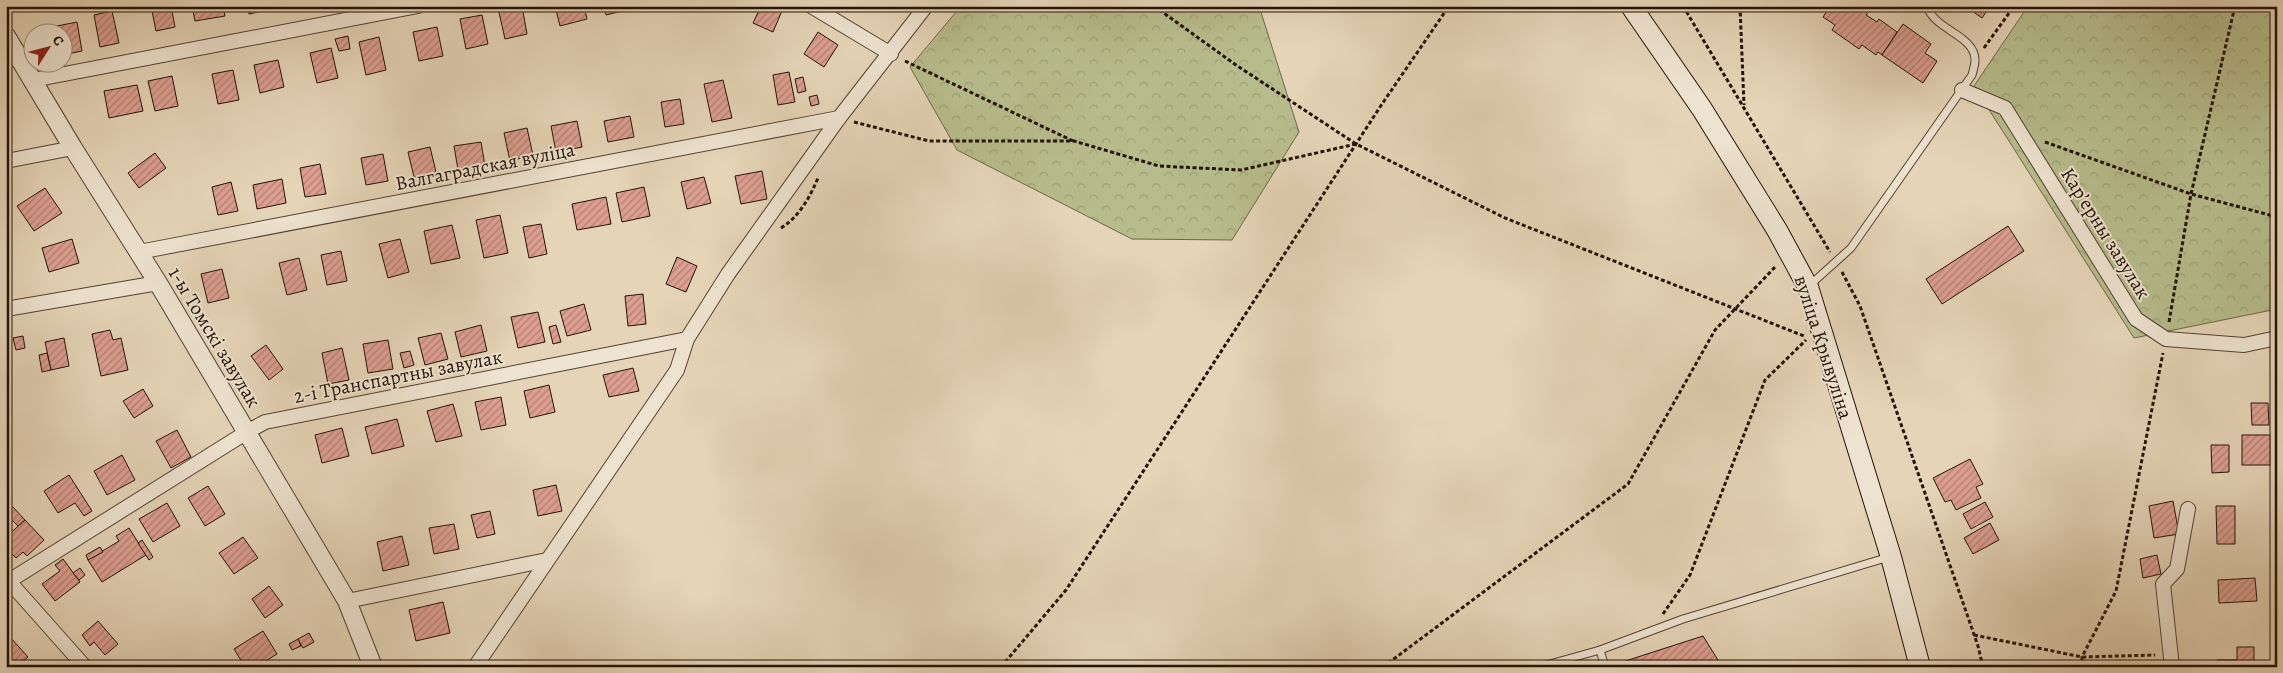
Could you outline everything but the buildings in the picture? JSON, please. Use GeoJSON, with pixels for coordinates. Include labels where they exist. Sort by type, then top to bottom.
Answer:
{"type":"FeatureCollection","features":[{"type":"Feature","properties":{"kind":"main road","name":"вуліца Крывуліна"},"geometry":{"type":"LineString","coordinates":[[1631,6],[1702,109],[1790,251],[1808,287],[1891,557],[1920,667]]}},
{"type":"Feature","properties":{"kind":"street"},"geometry":{"type":"LineString","coordinates":[[33,80],[418,6]]}},
{"type":"Feature","properties":{"kind":"street"},"geometry":{"type":"LineString","coordinates":[[811,6],[891,54]]}},
{"type":"Feature","properties":{"kind":"street"},"geometry":{"type":"LineString","coordinates":[[475,667],[677,370],[687,339],[728,274],[839,118],[891,54],[926,6]]}},
{"type":"Feature","properties":{"kind":"street","name":"1-ы Томскі завулак"},"geometry":{"type":"LineString","coordinates":[[6,36],[73,148],[158,282],[348,601],[373,667]]}},
{"type":"Feature","properties":{"kind":"street","name":"Карʼерны завулак"},"geometry":{"type":"LineString","coordinates":[[1962,90],[2005,108],[2136,319],[2166,339],[2244,345],[2277,338]]}},
{"type":"Feature","properties":{"kind":"street","name":"Валгаградская вуліца"},"geometry":{"type":"LineString","coordinates":[[139,252],[839,118]]}},
{"type":"Feature","properties":{"kind":"street"},"geometry":{"type":"LineString","coordinates":[[6,161],[73,148]]}},
{"type":"Feature","properties":{"kind":"street"},"geometry":{"type":"LineString","coordinates":[[6,309],[158,282]]}},
{"type":"Feature","properties":{"kind":"street","name":"2-і Транспартны завулак"},"geometry":{"type":"LineString","coordinates":[[7,579],[266,422],[687,339]]}},
{"type":"Feature","properties":{"kind":"street"},"geometry":{"type":"LineString","coordinates":[[2172,661],[2163,584],[2177,569],[2188,509]]}},
{"type":"Feature","properties":{"kind":"street"},"geometry":{"type":"LineString","coordinates":[[348,601],[547,560]]}},
{"type":"Feature","properties":{"kind":"street"},"geometry":{"type":"LineString","coordinates":[[7,579],[85,667]]}},
{"type":"Feature","properties":{"kind":"lane"},"geometry":{"type":"LineString","coordinates":[[1808,287],[1851,248],[1972,75],[1976,59],[1971,45],[1930,16],[1927,6]]}},
{"type":"Feature","properties":{"kind":"lane"},"geometry":{"type":"LineString","coordinates":[[1539,667],[1600,650],[1652,630],[1891,557]]}},
{"type":"Feature","properties":{"kind":"lane"},"geometry":{"type":"LineString","coordinates":[[1600,650],[1605,667]]}},
{"type":"Feature","properties":{"kind":"path"},"geometry":{"type":"LineString","coordinates":[[1154,6],[1236,65],[1356,144],[1505,218],[1808,338],[1764,380],[1690,575],[1652,630]]}},
{"type":"Feature","properties":{"kind":"path"},"geometry":{"type":"LineString","coordinates":[[1001,667],[1066,590],[1356,144],[1449,6]]}},
{"type":"Feature","properties":{"kind":"path"},"geometry":{"type":"LineString","coordinates":[[1683,6],[1836,261],[1860,306],[1974,635],[1983,667]]}},
{"type":"Feature","properties":{"kind":"path"},"geometry":{"type":"LineString","coordinates":[[1740,6],[1744,106]]}},
{"type":"Feature","properties":{"kind":"path"},"geometry":{"type":"LineString","coordinates":[[1976,59],[2014,6]]}},
{"type":"Feature","properties":{"kind":"path"},"geometry":{"type":"LineString","coordinates":[[891,54],[1074,141],[1159,166],[1242,170],[1356,144]]}},
{"type":"Feature","properties":{"kind":"path"},"geometry":{"type":"LineString","coordinates":[[839,118],[929,141],[1074,141]]}},
{"type":"Feature","properties":{"kind":"path"},"geometry":{"type":"LineString","coordinates":[[2021,133],[2191,194],[2277,217]]}},
{"type":"Feature","properties":{"kind":"path"},"geometry":{"type":"LineString","coordinates":[[1383,667],[1628,484],[1716,330],[1790,251]]}},
{"type":"Feature","properties":{"kind":"path"},"geometry":{"type":"LineString","coordinates":[[1974,635],[2082,657],[2172,661]]}},
{"type":"Feature","properties":{"kind":"green space"},"geometry":{"type":"Polygon","coordinates":[[[961,6],[1259,6],[1299,132],[1232,240],[1132,239],[957,150],[910,67],[961,6]]]}},
{"type":"Feature","properties":{"kind":"green space"},"geometry":{"type":"Polygon","coordinates":[[[2028,6],[2277,6],[2277,309],[2134,338],[1974,86],[2028,6]]]}}]}
